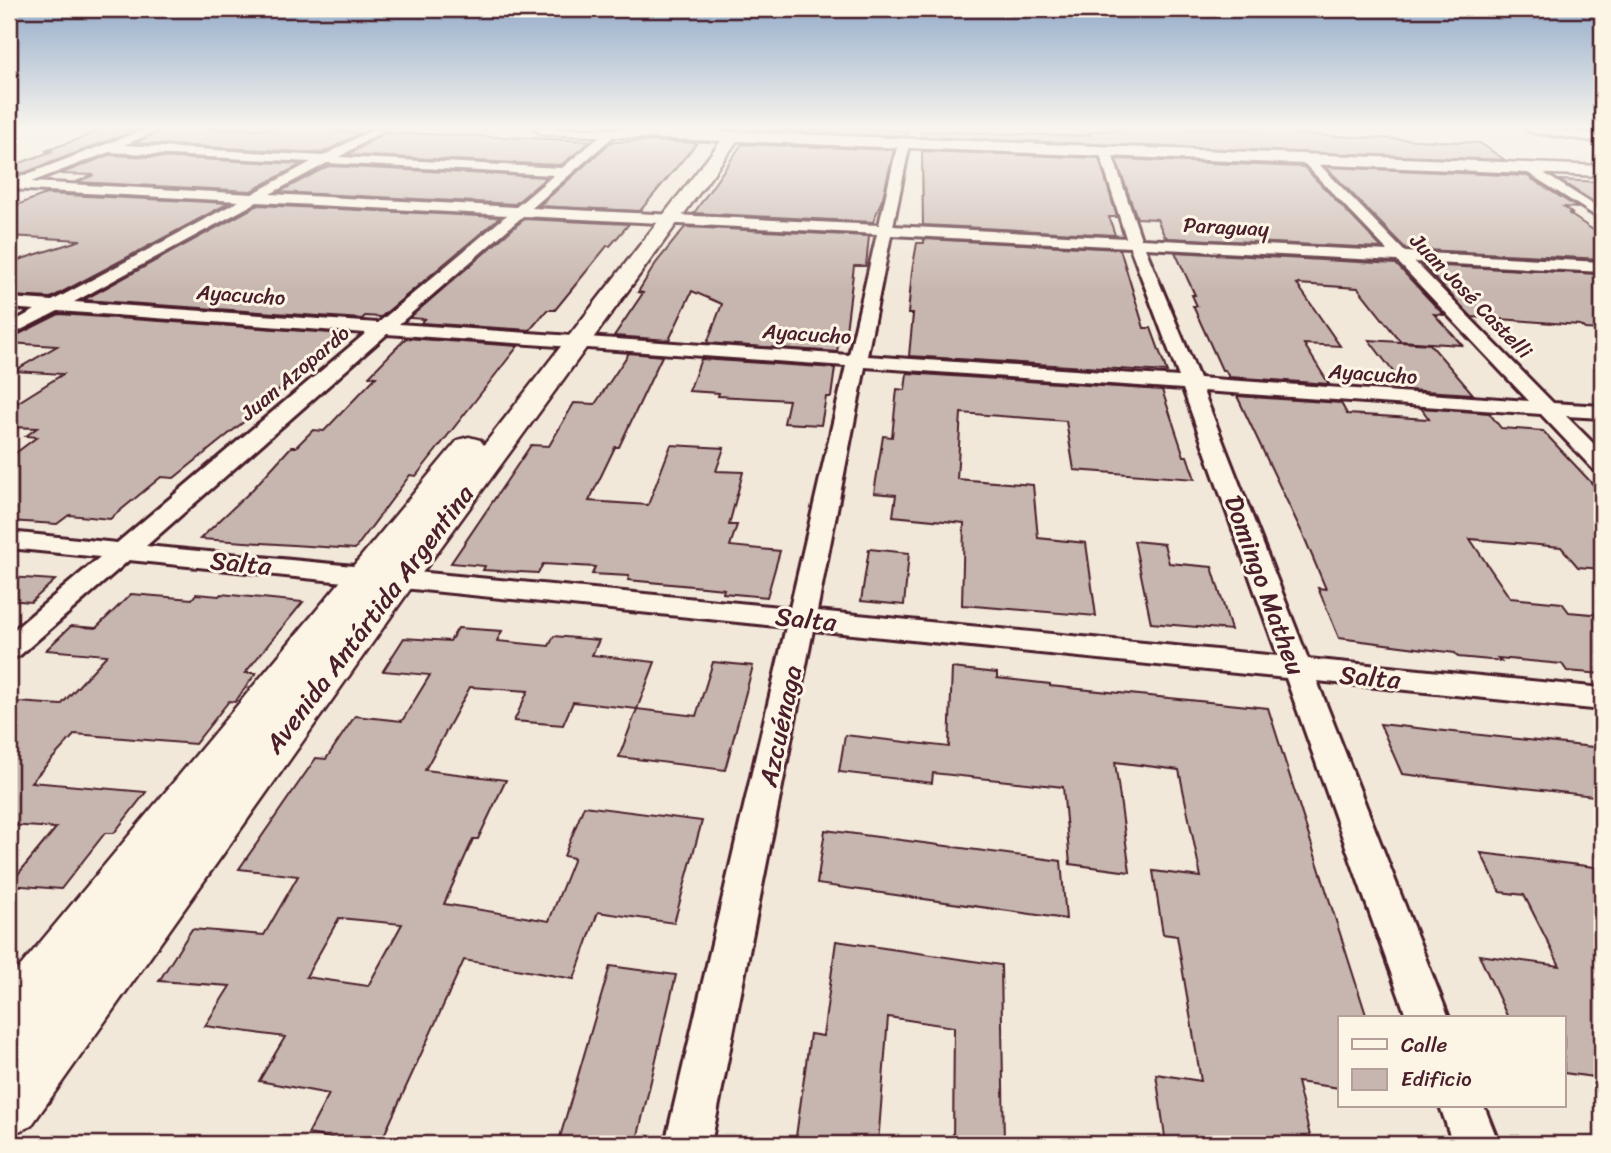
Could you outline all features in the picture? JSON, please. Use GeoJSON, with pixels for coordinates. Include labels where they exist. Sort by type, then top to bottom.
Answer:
{"type":"FeatureCollection","features":[{"type":"Feature","properties":{"kind":"main road","name":"Avenida Antártida Argentina"},"geometry":{"type":"LineString","coordinates":[[9,1025],[381,578],[689,183]]}},
{"type":"Feature","properties":{"kind":"main road","name":"Avenida Antártida Argentina"},"geometry":{"type":"LineString","coordinates":[[9,1104],[381,578]]}},
{"type":"Feature","properties":{"kind":"street"},"geometry":{"type":"LineString","coordinates":[[9,331],[282,183]]}},
{"type":"Feature","properties":{"kind":"street","name":"Juan Azopardo"},"geometry":{"type":"LineString","coordinates":[[9,649],[550,183]]}},
{"type":"Feature","properties":{"kind":"street","name":"Azcuénaga"},"geometry":{"type":"LineString","coordinates":[[688,1144],[896,183]]}},
{"type":"Feature","properties":{"kind":"street","name":"Domingo Matheu"},"geometry":{"type":"LineString","coordinates":[[1115,183],[1135,242],[1191,384],[1427,1016]]}},
{"type":"Feature","properties":{"kind":"street","name":"Juan José Castelli"},"geometry":{"type":"LineString","coordinates":[[1330,183],[1602,466]]}},
{"type":"Feature","properties":{"kind":"street"},"geometry":{"type":"LineString","coordinates":[[1552,183],[1602,216]]}},
{"type":"Feature","properties":{"kind":"street","name":"Paraguay"},"geometry":{"type":"LineString","coordinates":[[10,185],[1602,267]]}},
{"type":"Feature","properties":{"kind":"street","name":"Ayacucho"},"geometry":{"type":"LineString","coordinates":[[9,303],[1602,412]]}},
{"type":"Feature","properties":{"kind":"street","name":"Salta"},"geometry":{"type":"LineString","coordinates":[[9,540],[1602,699]]}},
{"type":"Feature","properties":{"kind":"street"},"geometry":{"type":"LineString","coordinates":[[1463,1108],[1476,1144]]}},
{"type":"Feature","properties":{"kind":"building"},"geometry":{"type":"Polygon","coordinates":[[[92,183],[266,183],[251,191],[92,183]]]}},
{"type":"Feature","properties":{"kind":"building"},"geometry":{"type":"Polygon","coordinates":[[[296,183],[540,183],[515,204],[279,192],[296,183]]]}},
{"type":"Feature","properties":{"kind":"building"},"geometry":{"type":"Polygon","coordinates":[[[565,183],[664,183],[640,211],[539,206],[565,183]]]}},
{"type":"Feature","properties":{"kind":"building"},"geometry":{"type":"Polygon","coordinates":[[[715,183],[886,183],[873,222],[694,213],[715,183]]]}},
{"type":"Feature","properties":{"kind":"building"},"geometry":{"type":"Polygon","coordinates":[[[922,183],[1107,183],[1117,217],[1109,217],[1115,235],[923,225],[922,183]]]}},
{"type":"Feature","properties":{"kind":"building"},"geometry":{"type":"Polygon","coordinates":[[[1124,183],[1319,183],[1382,248],[1168,238],[1157,219],[1137,218],[1124,183]]]}},
{"type":"Feature","properties":{"kind":"building"},"geometry":{"type":"Polygon","coordinates":[[[1341,183],[1538,183],[1578,208],[1564,207],[1573,214],[1568,213],[1602,236],[1602,259],[1406,249],[1341,183]]]}},
{"type":"Feature","properties":{"kind":"building"},"geometry":{"type":"Polygon","coordinates":[[[1563,183],[1602,183],[1602,207],[1563,183]]]}},
{"type":"Feature","properties":{"kind":"building"},"geometry":{"type":"Polygon","coordinates":[[[46,194],[229,203],[51,298],[9,296],[9,263],[81,240],[9,236],[9,208],[46,194]]]}},
{"type":"Feature","properties":{"kind":"building"},"geometry":{"type":"Polygon","coordinates":[[[258,205],[500,217],[381,317],[365,316],[362,319],[83,300],[258,205]]]}},
{"type":"Feature","properties":{"kind":"building"},"geometry":{"type":"Polygon","coordinates":[[[524,219],[629,224],[610,246],[607,246],[555,310],[547,310],[530,330],[421,323],[425,319],[409,318],[524,219]]]}},
{"type":"Feature","properties":{"kind":"building"},"geometry":{"type":"Polygon","coordinates":[[[685,227],[869,236],[866,266],[854,266],[845,339],[839,339],[837,352],[707,343],[722,304],[692,291],[669,340],[614,336],[643,293],[638,292],[656,263],[685,227]]]}},
{"type":"Feature","properties":{"kind":"building"},"geometry":{"type":"Polygon","coordinates":[[[924,239],[1120,249],[1144,328],[1151,328],[1167,372],[909,356],[913,314],[908,314],[912,271],[917,243],[924,243],[924,239]]]}},
{"type":"Feature","properties":{"kind":"building"},"geometry":{"type":"Polygon","coordinates":[[[1175,252],[1396,264],[1444,315],[1434,314],[1462,345],[1400,341],[1358,288],[1297,284],[1340,346],[1304,344],[1329,384],[1229,377],[1225,370],[1222,370],[1193,306],[1197,306],[1192,295],[1195,295],[1175,252]]]}},
{"type":"Feature","properties":{"kind":"building"},"geometry":{"type":"Polygon","coordinates":[[[1422,265],[1602,274],[1602,330],[1585,329],[1580,325],[1472,317],[1422,265]]]}},
{"type":"Feature","properties":{"kind":"building"},"geometry":{"type":"Polygon","coordinates":[[[59,314],[346,334],[309,369],[301,369],[246,420],[174,478],[161,477],[110,519],[69,515],[57,524],[9,521],[9,458],[37,437],[26,436],[37,428],[9,427],[9,408],[63,374],[14,371],[57,346],[9,343],[9,339],[59,314]]]}},
{"type":"Feature","properties":{"kind":"building"},"geometry":{"type":"Polygon","coordinates":[[[406,338],[518,346],[416,476],[410,475],[355,549],[200,539],[251,491],[291,447],[296,447],[313,430],[324,431],[376,377],[369,376],[406,338]]]}},
{"type":"Feature","properties":{"kind":"building"},"geometry":{"type":"Polygon","coordinates":[[[1369,340],[1430,344],[1473,394],[1407,390],[1369,340]]]}},
{"type":"Feature","properties":{"kind":"building"},"geometry":{"type":"Polygon","coordinates":[[[629,353],[662,356],[619,447],[615,447],[589,501],[648,505],[671,445],[724,448],[716,471],[743,472],[729,525],[737,525],[730,546],[780,551],[767,597],[723,593],[724,589],[628,580],[629,576],[592,574],[595,567],[543,564],[538,573],[483,570],[485,566],[451,563],[531,445],[549,446],[574,403],[595,404],[629,353]]]}},
{"type":"Feature","properties":{"kind":"building"},"geometry":{"type":"Polygon","coordinates":[[[701,359],[835,368],[831,397],[826,397],[821,425],[784,423],[789,400],[718,396],[719,393],[689,391],[701,359]]]}},
{"type":"Feature","properties":{"kind":"building"},"geometry":{"type":"Polygon","coordinates":[[[907,373],[1162,390],[1184,456],[1187,456],[1195,479],[1074,470],[1066,421],[961,413],[957,479],[1033,485],[1038,538],[1086,543],[1096,616],[962,605],[964,523],[893,516],[896,495],[874,493],[883,436],[892,437],[897,389],[905,390],[907,373]]]}},
{"type":"Feature","properties":{"kind":"building"},"geometry":{"type":"Polygon","coordinates":[[[1237,396],[1341,403],[1347,414],[1429,419],[1421,408],[1489,413],[1501,428],[1543,431],[1602,494],[1602,569],[1578,567],[1561,547],[1470,539],[1510,598],[1562,603],[1569,612],[1602,615],[1602,674],[1567,671],[1562,664],[1458,657],[1455,653],[1339,638],[1318,588],[1326,589],[1305,539],[1237,396]]]}},
{"type":"Feature","properties":{"kind":"building"},"geometry":{"type":"Polygon","coordinates":[[[1134,541],[1164,544],[1169,563],[1212,567],[1231,630],[1151,623],[1134,541]]]}},
{"type":"Feature","properties":{"kind":"building"},"geometry":{"type":"Polygon","coordinates":[[[869,549],[909,553],[904,605],[861,601],[869,549]]]}},
{"type":"Feature","properties":{"kind":"building"},"geometry":{"type":"Polygon","coordinates":[[[9,577],[55,580],[31,602],[9,600],[9,577]]]}},
{"type":"Feature","properties":{"kind":"building"},"geometry":{"type":"Polygon","coordinates":[[[131,594],[192,599],[196,594],[221,594],[303,602],[245,673],[256,673],[235,702],[229,701],[195,744],[75,734],[31,782],[146,792],[114,833],[105,833],[61,889],[9,885],[56,828],[9,825],[9,711],[18,702],[61,705],[107,655],[46,650],[71,626],[96,628],[131,594]]]}},
{"type":"Feature","properties":{"kind":"building"},"geometry":{"type":"Polygon","coordinates":[[[458,628],[502,631],[497,641],[549,646],[554,636],[599,640],[592,655],[655,662],[637,709],[573,702],[563,725],[514,721],[528,691],[470,687],[425,770],[506,780],[478,839],[473,839],[444,904],[549,921],[574,858],[564,856],[584,806],[702,821],[674,923],[598,912],[574,979],[464,960],[380,1144],[362,1144],[308,1134],[329,1094],[259,1081],[285,1037],[205,1026],[230,986],[159,981],[192,929],[264,935],[298,876],[239,869],[316,758],[326,759],[355,716],[402,721],[430,675],[383,671],[404,638],[450,641],[458,628]],[[339,918],[306,977],[368,986],[402,924],[339,918]]]}},
{"type":"Feature","properties":{"kind":"building"},"geometry":{"type":"Polygon","coordinates":[[[713,662],[753,666],[725,770],[619,757],[637,709],[696,716],[713,662]]]}},
{"type":"Feature","properties":{"kind":"building"},"geometry":{"type":"Polygon","coordinates":[[[952,668],[997,673],[997,678],[1050,686],[1268,708],[1366,1016],[1338,1016],[1338,1088],[1297,1082],[1312,1144],[1166,1144],[1156,1074],[1201,1081],[1177,936],[1163,934],[1153,871],[1201,877],[1179,770],[1115,762],[1130,872],[1070,864],[1063,787],[933,773],[932,783],[839,772],[845,735],[949,747],[952,668]]]}},
{"type":"Feature","properties":{"kind":"building"},"geometry":{"type":"Polygon","coordinates":[[[1380,724],[1602,748],[1602,797],[1402,774],[1380,724]]]}},
{"type":"Feature","properties":{"kind":"building"},"geometry":{"type":"Polygon","coordinates":[[[825,830],[1061,861],[1066,919],[817,884],[825,830]]]}},
{"type":"Feature","properties":{"kind":"building"},"geometry":{"type":"Polygon","coordinates":[[[1481,853],[1602,868],[1602,1078],[1566,1073],[1566,1016],[1507,1016],[1479,955],[1560,966],[1524,895],[1500,892],[1481,853]]]}},
{"type":"Feature","properties":{"kind":"building"},"geometry":{"type":"Polygon","coordinates":[[[836,941],[1001,965],[1004,1144],[953,1144],[954,1027],[888,1017],[878,1144],[795,1144],[810,1034],[823,1036],[836,941]]]}},
{"type":"Feature","properties":{"kind":"building"},"geometry":{"type":"Polygon","coordinates":[[[610,966],[676,975],[636,1144],[558,1144],[610,966]]]}}]}
